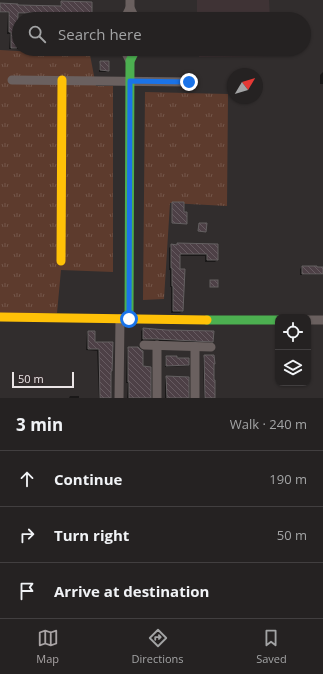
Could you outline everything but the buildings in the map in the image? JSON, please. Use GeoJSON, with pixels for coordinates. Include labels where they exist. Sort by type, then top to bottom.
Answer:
{"type":"FeatureCollection","features":[{"type":"Feature","properties":{"kind":"street"},"geometry":{"type":"LineString","coordinates":[[128,56],[130,60]]}},
{"type":"Feature","properties":{"kind":"street"},"geometry":{"type":"LineString","coordinates":[[119,398],[125,319],[130,60],[132,56]]}},
{"type":"Feature","properties":{"kind":"street"},"geometry":{"type":"LineString","coordinates":[[12,80],[189,82]]}},
{"type":"Feature","properties":{"kind":"street"},"geometry":{"type":"LineString","coordinates":[[61,261],[62,80]]}},
{"type":"Feature","properties":{"kind":"street"},"geometry":{"type":"LineString","coordinates":[[0,317],[275,320]]}},
{"type":"Feature","properties":{"kind":"street"},"geometry":{"type":"LineString","coordinates":[[311,320],[323,320]]}},
{"type":"Feature","properties":{"kind":"street"},"geometry":{"type":"LineString","coordinates":[[144,345],[212,347]]}},
{"type":"Feature","properties":{"kind":"street"},"geometry":{"type":"LineString","coordinates":[[157,345],[157,398]]}},
{"type":"Feature","properties":{"kind":"street"},"geometry":{"type":"LineString","coordinates":[[194,347],[194,398]]}},
{"type":"Feature","properties":{"kind":"shaded area"},"geometry":{"type":"Polygon","coordinates":[[[197,0],[269,0],[270,12],[197,12],[197,0]]]}},
{"type":"Feature","properties":{"kind":"shaded area"},"geometry":{"type":"Polygon","coordinates":[[[199,56],[271,56],[199,57],[199,56]]]}},
{"type":"Feature","properties":{"kind":"green space"},"geometry":{"type":"Polygon","coordinates":[[[0,50],[12,51],[12,56],[90,56],[96,86],[113,86],[113,272],[61,270],[57,313],[0,313],[0,50]]]}},
{"type":"Feature","properties":{"kind":"green space"},"geometry":{"type":"Polygon","coordinates":[[[145,92],[227,94],[227,206],[170,203],[164,299],[143,300],[145,92]]]}},
{"type":"Feature","properties":{"kind":"traffic: fast"},"geometry":{"type":"LineString","coordinates":[[129,319],[130,61],[132,56]]}},
{"type":"Feature","properties":{"kind":"traffic: fast"},"geometry":{"type":"LineString","coordinates":[[207,320],[275,320]]}},
{"type":"Feature","properties":{"kind":"traffic: slow"},"geometry":{"type":"LineString","coordinates":[[61,261],[62,80]]}},
{"type":"Feature","properties":{"kind":"traffic: slow"},"geometry":{"type":"LineString","coordinates":[[0,317],[207,320]]}},
{"type":"Feature","properties":{"kind":"route"},"geometry":{"type":"LineString","coordinates":[[129,319],[130,81],[189,82]]}}]}
